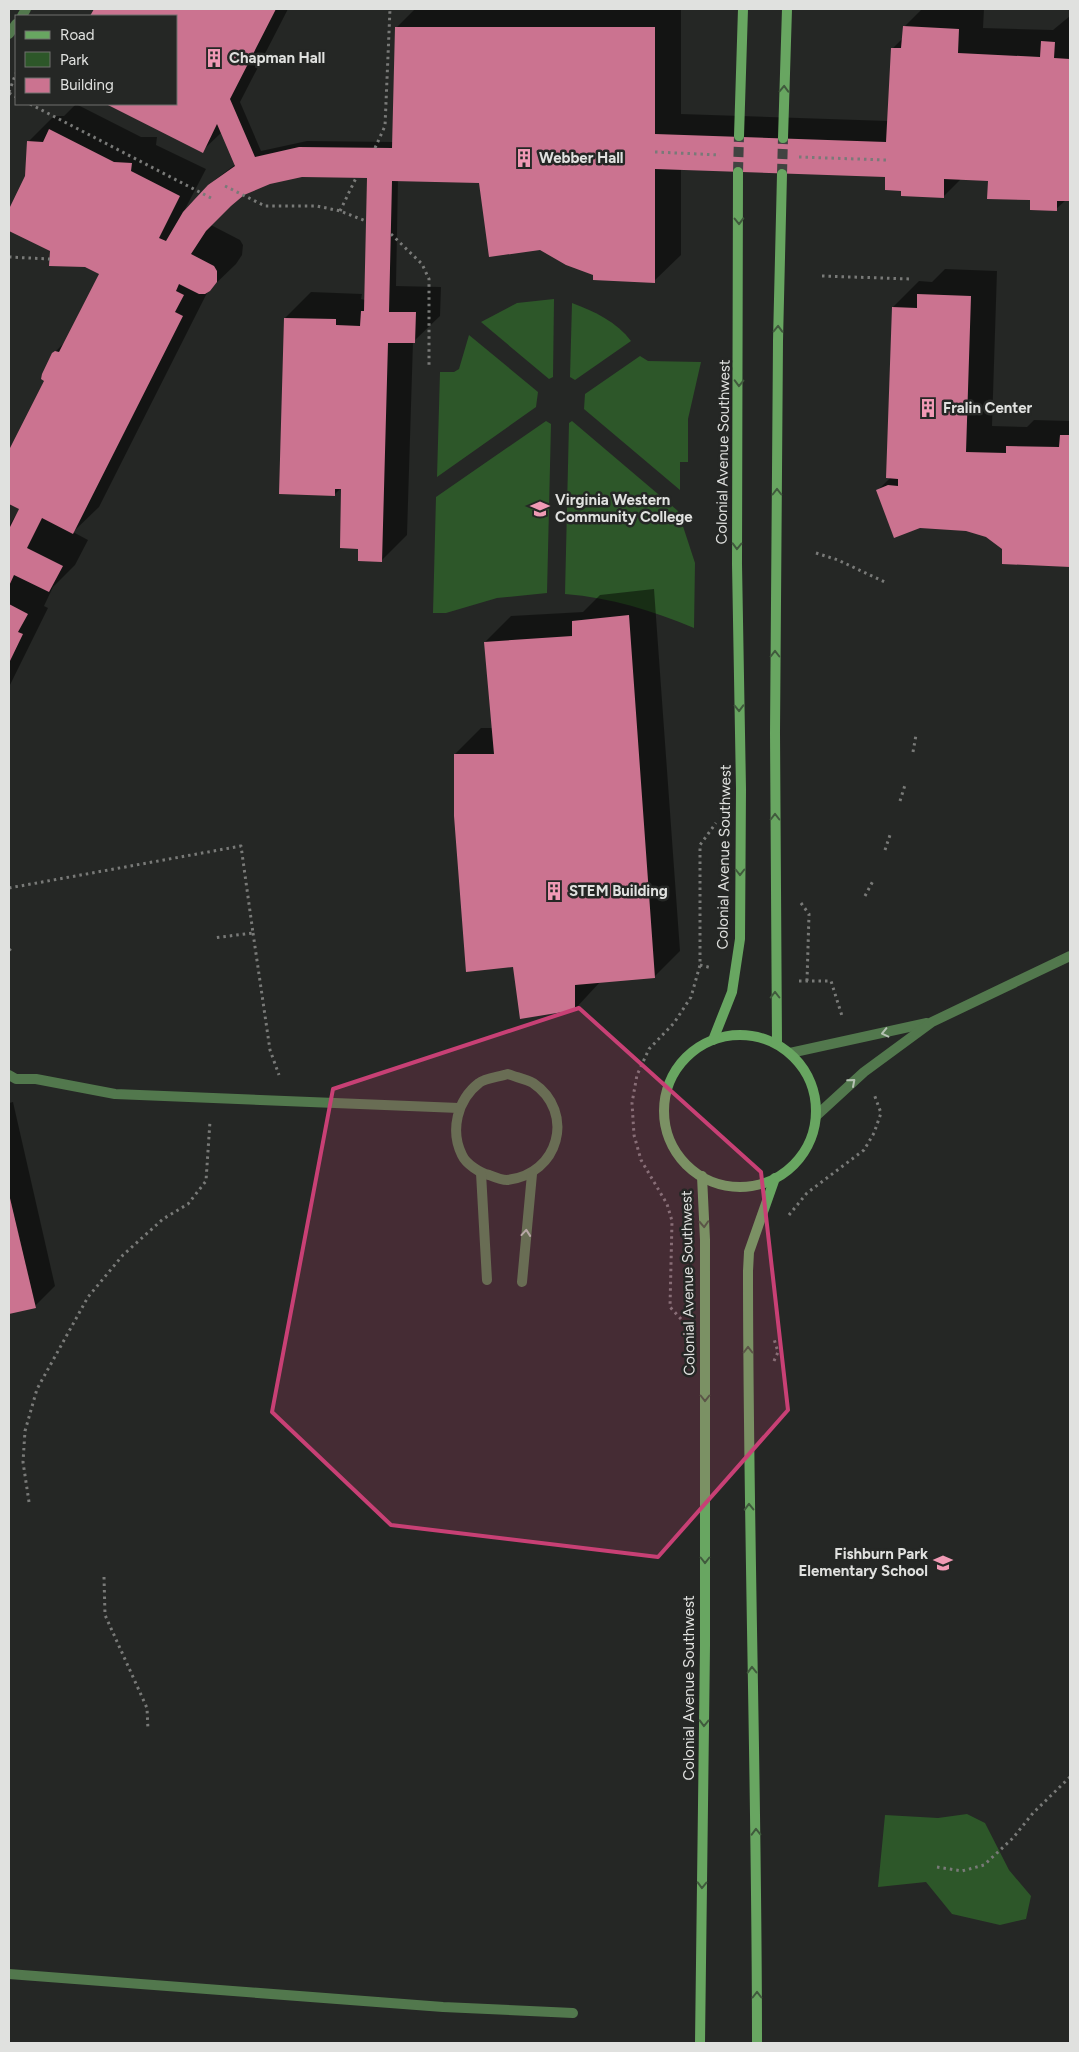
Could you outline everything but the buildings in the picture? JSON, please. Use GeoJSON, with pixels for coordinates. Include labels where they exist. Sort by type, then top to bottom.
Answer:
{"type":"FeatureCollection","features":[{"type":"Feature","properties":{"kind":"main road"},"geometry":{"type":"LineString","coordinates":[[739,136],[743,9]]}},
{"type":"Feature","properties":{"kind":"main road"},"geometry":{"type":"LineString","coordinates":[[783,138],[787,9]]}},
{"type":"Feature","properties":{"kind":"main road","name":"Colonial Avenue Southwest"},"geometry":{"type":"LineString","coordinates":[[700,2043],[705,1646],[705,1240],[702,1176],[693,1171],[675,1152],[665,1127],[664,1102],[671,1076],[687,1056],[713,1040],[732,992],[740,939],[741,789],[737,564],[738,172]]}},
{"type":"Feature","properties":{"kind":"main road"},"geometry":{"type":"LineString","coordinates":[[777,1044],[775,723],[778,341],[782,174]]}},
{"type":"Feature","properties":{"kind":"main road"},"geometry":{"type":"LineString","coordinates":[[702,1176],[715,1183],[740,1187],[766,1182],[775,1178],[789,1170],[806,1150],[815,1127],[816,1116],[816,1103],[810,1079],[797,1059],[790,1053],[777,1044],[755,1035],[731,1035],[713,1040]]}},
{"type":"Feature","properties":{"kind":"main road"},"geometry":{"type":"LineString","coordinates":[[757,2043],[757,1900],[748,1457],[748,1271],[749,1252],[775,1178]]}},
{"type":"Feature","properties":{"kind":"street"},"geometry":{"type":"LineString","coordinates":[[816,1116],[864,1072],[932,1022],[1070,956]]}},
{"type":"Feature","properties":{"kind":"street"},"geometry":{"type":"LineString","coordinates":[[790,1053],[932,1022]]}},
{"type":"Feature","properties":{"kind":"street"},"geometry":{"type":"LineString","coordinates":[[508,1074],[532,1082],[551,1100],[558,1129],[551,1156],[532,1174],[506,1180],[481,1173],[462,1157],[454,1133],[459,1108],[479,1083],[508,1074]]}},
{"type":"Feature","properties":{"kind":"street"},"geometry":{"type":"LineString","coordinates":[[9,1075],[16,1079],[36,1079],[114,1094],[459,1108]]}},
{"type":"Feature","properties":{"kind":"street"},"geometry":{"type":"LineString","coordinates":[[481,1173],[487,1280]]}},
{"type":"Feature","properties":{"kind":"street"},"geometry":{"type":"LineString","coordinates":[[522,1282],[532,1174]]}},
{"type":"Feature","properties":{"kind":"street"},"geometry":{"type":"LineString","coordinates":[[9,1974],[444,2007],[573,2013]]}},
{"type":"Feature","properties":{"kind":"path"},"geometry":{"type":"LineString","coordinates":[[375,148],[385,126],[390,9]]}},
{"type":"Feature","properties":{"kind":"path"},"geometry":{"type":"LineString","coordinates":[[9,92],[15,77]]}},
{"type":"Feature","properties":{"kind":"path"},"geometry":{"type":"LineString","coordinates":[[32,105],[211,198]]}},
{"type":"Feature","properties":{"kind":"path"},"geometry":{"type":"LineString","coordinates":[[340,211],[356,178]]}},
{"type":"Feature","properties":{"kind":"path"},"geometry":{"type":"LineString","coordinates":[[225,186],[265,206],[299,205],[340,211],[366,221]]}},
{"type":"Feature","properties":{"kind":"path"},"geometry":{"type":"LineString","coordinates":[[390,234],[422,264],[429,279],[429,368]]}},
{"type":"Feature","properties":{"kind":"path"},"geometry":{"type":"LineString","coordinates":[[9,257],[50,259]]}},
{"type":"Feature","properties":{"kind":"path"},"geometry":{"type":"LineString","coordinates":[[822,276],[911,279]]}},
{"type":"Feature","properties":{"kind":"path"},"geometry":{"type":"LineString","coordinates":[[816,553],[838,560],[888,582]]}},
{"type":"Feature","properties":{"kind":"path"},"geometry":{"type":"LineString","coordinates":[[913,752],[916,735]]}},
{"type":"Feature","properties":{"kind":"path"},"geometry":{"type":"LineString","coordinates":[[900,802],[905,785]]}},
{"type":"Feature","properties":{"kind":"path"},"geometry":{"type":"LineString","coordinates":[[885,850],[891,832]]}},
{"type":"Feature","properties":{"kind":"path"},"geometry":{"type":"LineString","coordinates":[[670,1307],[672,1221],[667,1204],[641,1160],[634,1135],[632,1104],[636,1076],[649,1049],[674,1023],[691,998],[700,965],[700,845]]}},
{"type":"Feature","properties":{"kind":"path"},"geometry":{"type":"LineString","coordinates":[[9,888],[241,846],[270,1050],[279,1075]]}},
{"type":"Feature","properties":{"kind":"path"},"geometry":{"type":"LineString","coordinates":[[866,896],[874,879]]}},
{"type":"Feature","properties":{"kind":"path"},"geometry":{"type":"LineString","coordinates":[[807,981],[809,914]]}},
{"type":"Feature","properties":{"kind":"path"},"geometry":{"type":"LineString","coordinates":[[213,938],[253,932]]}},
{"type":"Feature","properties":{"kind":"path"},"geometry":{"type":"LineString","coordinates":[[793,980],[831,981],[843,1019]]}},
{"type":"Feature","properties":{"kind":"path"},"geometry":{"type":"LineString","coordinates":[[785,1224],[807,1193],[864,1150],[874,1134],[881,1113],[872,1088]]}},
{"type":"Feature","properties":{"kind":"path"},"geometry":{"type":"LineString","coordinates":[[30,1502],[24,1462],[25,1431],[37,1389],[88,1298],[124,1255],[162,1219],[188,1204],[206,1181],[210,1141],[210,1099]]}},
{"type":"Feature","properties":{"kind":"path"},"geometry":{"type":"LineString","coordinates":[[773,1337],[778,1352]]}},
{"type":"Feature","properties":{"kind":"path"},"geometry":{"type":"LineString","coordinates":[[104,1576],[105,1615],[147,1708],[148,1730]]}},
{"type":"Feature","properties":{"kind":"path"},"geometry":{"type":"LineString","coordinates":[[937,1867],[962,1871],[984,1865],[1013,1838],[1033,1813],[1070,1777]]}},
{"type":"Feature","properties":{"kind":"highlighted area"},"geometry":{"type":"Polygon","coordinates":[[[579,1008],[761,1172],[788,1410],[658,1557],[391,1525],[272,1412],[333,1089],[579,1008]]]}},
{"type":"Feature","properties":{"kind":"green space"},"geometry":{"type":"Polygon","coordinates":[[[554,299],[553,377],[549,379],[481,322],[517,303],[554,299]]]}},
{"type":"Feature","properties":{"kind":"green space"},"geometry":{"type":"Polygon","coordinates":[[[572,303],[612,323],[631,341],[575,380],[570,377],[572,303]]]}},
{"type":"Feature","properties":{"kind":"green space"},"geometry":{"type":"Polygon","coordinates":[[[469,335],[538,392],[536,407],[437,477],[440,372],[454,372],[459,369],[469,335]]]}},
{"type":"Feature","properties":{"kind":"green space"},"geometry":{"type":"Polygon","coordinates":[[[640,356],[648,361],[701,362],[688,419],[688,462],[680,462],[680,490],[584,409],[585,394],[640,356]]]}},
{"type":"Feature","properties":{"kind":"green space"},"geometry":{"type":"Polygon","coordinates":[[[546,421],[551,424],[547,593],[497,598],[446,613],[433,613],[436,497],[546,421]]]}},
{"type":"Feature","properties":{"kind":"green space"},"geometry":{"type":"Polygon","coordinates":[[[572,421],[678,511],[695,563],[694,628],[631,606],[599,598],[565,594],[569,423],[572,421]]]}},
{"type":"Feature","properties":{"kind":"green space"},"geometry":{"type":"Polygon","coordinates":[[[967,1814],[985,1823],[1009,1870],[1031,1896],[1026,1919],[1000,1925],[952,1914],[926,1882],[878,1887],[885,1815],[938,1818],[967,1814]]]}},
{"type":"Feature","properties":{"kind":"tunnel"},"geometry":{"type":"LineString","coordinates":[[738,172],[739,136]]}},
{"type":"Feature","properties":{"kind":"tunnel"},"geometry":{"type":"LineString","coordinates":[[782,174],[783,138]]}},
{"type":"Feature","properties":{"kind":"place","name":"Chapman Hall"},"geometry":{"type":"Point","coordinates":[214,58]}},
{"type":"Feature","properties":{"kind":"place","name":"Webber Hall"},"geometry":{"type":"Point","coordinates":[524,158]}},
{"type":"Feature","properties":{"kind":"place","name":"Fralin Center"},"geometry":{"type":"Point","coordinates":[928,408]}},
{"type":"Feature","properties":{"kind":"place","name":"Virginia Western Community College"},"geometry":{"type":"Point","coordinates":[540,509]}},
{"type":"Feature","properties":{"kind":"place","name":"STEM Building"},"geometry":{"type":"Point","coordinates":[554,891]}},
{"type":"Feature","properties":{"kind":"place","name":"Fishburn Park Elementary School"},"geometry":{"type":"Point","coordinates":[943,1563]}}]}
